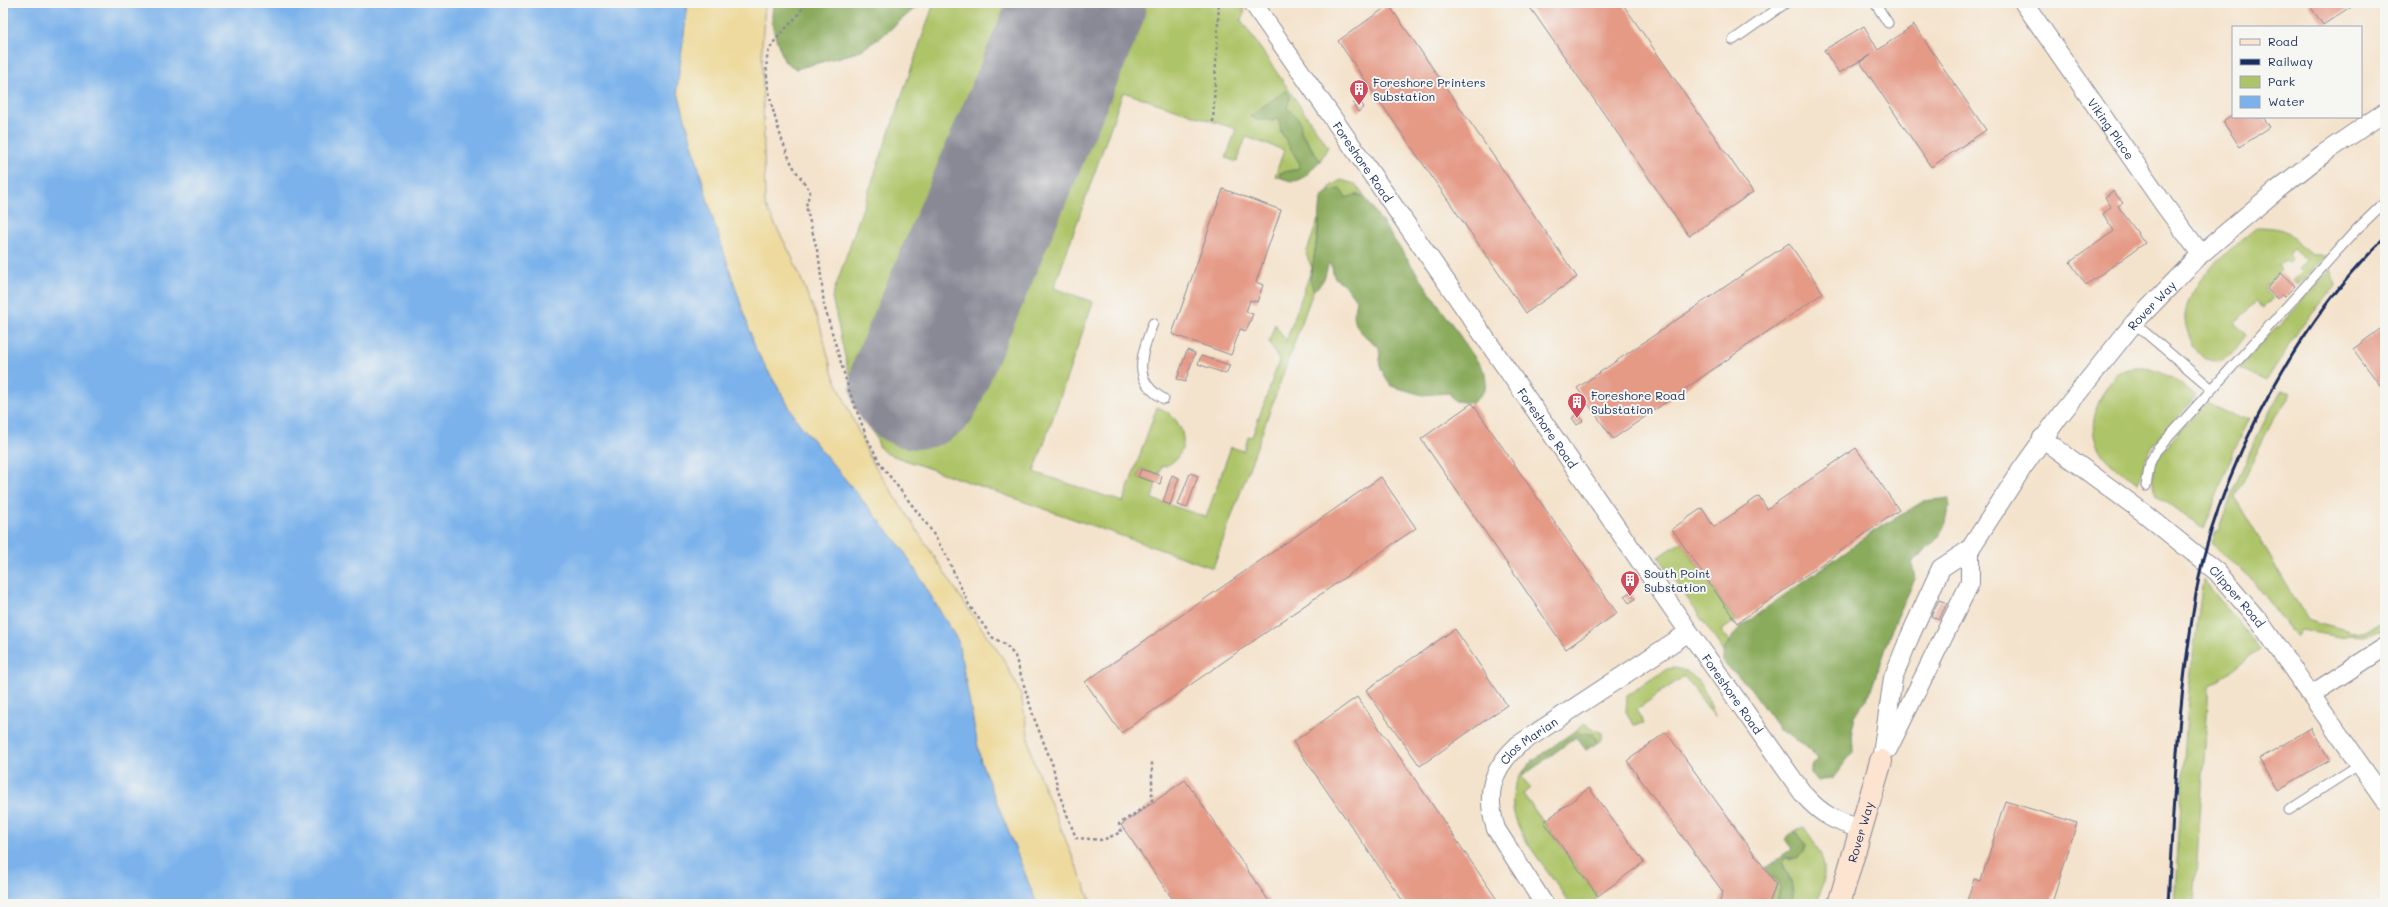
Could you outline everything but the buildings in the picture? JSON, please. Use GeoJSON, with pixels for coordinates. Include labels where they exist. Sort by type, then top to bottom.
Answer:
{"type":"FeatureCollection","features":[{"type":"Feature","properties":{"kind":"street","name":"Foreshore Road"},"geometry":{"type":"LineString","coordinates":[[1253,3],[1689,632],[1804,795],[1817,810],[1831,819],[1862,829]]}},
{"type":"Feature","properties":{"kind":"street","name":"Viking Place"},"geometry":{"type":"LineString","coordinates":[[2024,3],[2165,206],[2201,254]]}},
{"type":"Feature","properties":{"kind":"street","name":"Rover Way"},"geometry":{"type":"LineString","coordinates":[[1970,549],[2042,438],[2134,323],[2201,254],[2277,190],[2323,154],[2385,112]]}},
{"type":"Feature","properties":{"kind":"street","name":"Clipper Road"},"geometry":{"type":"LineString","coordinates":[[2042,438],[2144,512],[2218,572],[2259,621],[2312,694],[2385,800]]}},
{"type":"Feature","properties":{"kind":"street"},"geometry":{"type":"LineString","coordinates":[[1881,761],[1920,688],[1970,583],[1970,549]]}},
{"type":"Feature","properties":{"kind":"street"},"geometry":{"type":"LineString","coordinates":[[1881,761],[1893,678],[1910,636],[1941,568],[1970,549]]}},
{"type":"Feature","properties":{"kind":"street","name":"Clos Marian"},"geometry":{"type":"LineString","coordinates":[[1544,904],[1496,829],[1492,816],[1491,790],[1499,766],[1518,745],[1689,632]]}},
{"type":"Feature","properties":{"kind":"street"},"geometry":{"type":"LineString","coordinates":[[2312,694],[2385,647]]}},
{"type":"Feature","properties":{"kind":"street","name":"Rover Way"},"geometry":{"type":"LineString","coordinates":[[1839,904],[1881,761]]}},
{"type":"Feature","properties":{"kind":"lane"},"geometry":{"type":"LineString","coordinates":[[1733,40],[1786,3]]}},
{"type":"Feature","properties":{"kind":"lane"},"geometry":{"type":"LineString","coordinates":[[1875,3],[1888,23]]}},
{"type":"Feature","properties":{"kind":"lane"},"geometry":{"type":"LineString","coordinates":[[2146,486],[2150,463],[2156,451],[2357,230],[2385,202]]}},
{"type":"Feature","properties":{"kind":"lane"},"geometry":{"type":"LineString","coordinates":[[1152,323],[1141,361],[1142,372],[1145,384],[1154,394],[1164,399]]}},
{"type":"Feature","properties":{"kind":"lane"},"geometry":{"type":"LineString","coordinates":[[2134,323],[2212,389]]}},
{"type":"Feature","properties":{"kind":"lane"},"geometry":{"type":"LineString","coordinates":[[2289,810],[2360,764]]}},
{"type":"Feature","properties":{"kind":"path"},"geometry":{"type":"LineString","coordinates":[[805,3],[793,20],[775,39],[768,54],[767,65],[771,106],[792,166],[810,191],[806,206],[819,258],[824,305],[849,390],[866,438],[881,465],[929,527],[969,605],[992,637],[1006,646],[1015,656],[1034,718],[1053,766],[1058,791],[1076,838],[1103,840],[1121,832],[1119,824],[1152,802],[1152,762]]}},
{"type":"Feature","properties":{"kind":"path"},"geometry":{"type":"LineString","coordinates":[[1213,122],[1218,3]]}},
{"type":"Feature","properties":{"kind":"green space"},"geometry":{"type":"Polygon","coordinates":[[[775,3],[921,3],[880,38],[858,52],[796,69],[784,61],[774,32],[772,17],[775,3]]]}},
{"type":"Feature","properties":{"kind":"green space"},"geometry":{"type":"Polygon","coordinates":[[[934,3],[1239,3],[1245,11],[1241,20],[1328,147],[1320,161],[1287,109],[1290,96],[1269,121],[1279,118],[1281,132],[1300,164],[1298,169],[1280,173],[1279,177],[1275,176],[1284,150],[1246,137],[1237,162],[1226,158],[1236,129],[1123,92],[1054,288],[1093,302],[1034,472],[1123,502],[1157,407],[1174,418],[1179,426],[1183,444],[1181,452],[1175,460],[1166,466],[1162,466],[1159,475],[1141,469],[1138,477],[1156,483],[1152,499],[1206,517],[1231,447],[1244,451],[1248,436],[1252,437],[1279,361],[1269,342],[1275,324],[1286,341],[1312,268],[1306,254],[1320,214],[1314,257],[1314,289],[1213,568],[885,453],[880,448],[848,370],[832,297],[934,3]]]}},
{"type":"Feature","properties":{"kind":"green space"},"geometry":{"type":"Polygon","coordinates":[[[1286,90],[1290,96],[1287,109],[1294,114],[1300,122],[1301,133],[1320,161],[1302,178],[1293,181],[1279,177],[1280,173],[1298,169],[1300,164],[1281,132],[1279,118],[1259,121],[1250,116],[1286,90]]]}},
{"type":"Feature","properties":{"kind":"green space"},"geometry":{"type":"Polygon","coordinates":[[[1341,180],[1355,184],[1364,196],[1356,195],[1346,198],[1340,189],[1327,192],[1331,186],[1341,180]]]}},
{"type":"Feature","properties":{"kind":"green space"},"geometry":{"type":"Polygon","coordinates":[[[1340,189],[1346,198],[1356,195],[1364,196],[1484,371],[1486,386],[1480,396],[1472,403],[1455,401],[1449,393],[1422,395],[1391,386],[1381,369],[1379,347],[1366,337],[1358,328],[1354,316],[1356,300],[1346,286],[1334,277],[1331,263],[1328,265],[1325,276],[1320,285],[1313,290],[1310,279],[1318,235],[1321,198],[1327,192],[1340,189]]]}},
{"type":"Feature","properties":{"kind":"green space"},"geometry":{"type":"Polygon","coordinates":[[[2257,227],[2285,231],[2312,255],[2327,255],[2298,285],[2293,281],[2302,271],[2299,268],[2307,261],[2293,248],[2288,255],[2292,259],[2289,263],[2285,260],[2278,266],[2281,270],[2264,289],[2273,298],[2263,308],[2256,302],[2235,323],[2246,335],[2235,350],[2225,359],[2213,362],[2200,354],[2190,339],[2185,322],[2185,315],[2190,297],[2203,277],[2211,268],[2257,227]]]}},
{"type":"Feature","properties":{"kind":"green space"},"geometry":{"type":"Polygon","coordinates":[[[2331,269],[2335,286],[2299,330],[2266,381],[2239,368],[2276,327],[2279,327],[2331,269]]]}},
{"type":"Feature","properties":{"kind":"green space"},"geometry":{"type":"Polygon","coordinates":[[[2144,368],[2152,369],[2172,378],[2196,397],[2153,445],[2145,461],[2139,483],[2116,468],[2106,459],[2098,447],[2093,431],[2095,414],[2101,397],[2116,375],[2126,370],[2144,368]]]}},
{"type":"Feature","properties":{"kind":"green space"},"geometry":{"type":"Polygon","coordinates":[[[2281,391],[2291,394],[2271,423],[2235,498],[2307,619],[2353,632],[2363,632],[2385,620],[2385,631],[2378,630],[2364,636],[2350,635],[2340,637],[2301,630],[2296,637],[2254,582],[2211,543],[2215,532],[2218,532],[2231,496],[2254,442],[2281,391]]]}},
{"type":"Feature","properties":{"kind":"green space"},"geometry":{"type":"Polygon","coordinates":[[[2208,404],[2238,418],[2249,418],[2234,450],[2204,529],[2156,495],[2153,474],[2154,466],[2164,450],[2189,421],[2208,404]]]}},
{"type":"Feature","properties":{"kind":"green space"},"geometry":{"type":"Polygon","coordinates":[[[1949,498],[1947,520],[1940,535],[1912,562],[1915,579],[1890,633],[1870,693],[1855,716],[1852,730],[1853,752],[1833,778],[1817,781],[1811,773],[1811,767],[1818,759],[1805,746],[1779,729],[1746,683],[1722,662],[1725,648],[1742,626],[1874,531],[1924,501],[1949,498]]]}},
{"type":"Feature","properties":{"kind":"green space"},"geometry":{"type":"Polygon","coordinates":[[[1681,542],[1735,621],[1721,631],[1729,641],[1724,652],[1659,557],[1681,542]]]}},
{"type":"Feature","properties":{"kind":"green space"},"geometry":{"type":"Polygon","coordinates":[[[2203,579],[2260,649],[2209,687],[2194,904],[2174,904],[2189,687],[2203,579]]]}},
{"type":"Feature","properties":{"kind":"green space"},"geometry":{"type":"Polygon","coordinates":[[[1674,668],[1683,670],[1696,679],[1709,701],[1715,717],[1684,676],[1636,710],[1644,723],[1634,725],[1626,712],[1627,695],[1667,669],[1674,668]]]}},
{"type":"Feature","properties":{"kind":"green space"},"geometry":{"type":"Polygon","coordinates":[[[1585,724],[1602,733],[1602,739],[1597,743],[1596,738],[1580,735],[1576,730],[1585,724]]]}},
{"type":"Feature","properties":{"kind":"green space"},"geometry":{"type":"Polygon","coordinates":[[[1576,730],[1580,735],[1585,733],[1594,734],[1597,743],[1586,750],[1576,737],[1524,775],[1522,773],[1532,761],[1576,730]]]}},
{"type":"Feature","properties":{"kind":"green space"},"geometry":{"type":"Polygon","coordinates":[[[1522,773],[1524,775],[1522,777],[1530,788],[1523,794],[1598,896],[1592,904],[1568,904],[1560,889],[1527,842],[1518,825],[1513,808],[1514,791],[1522,773]]]}},
{"type":"Feature","properties":{"kind":"green space"},"geometry":{"type":"Polygon","coordinates":[[[1804,827],[1812,838],[1821,856],[1823,864],[1823,881],[1818,904],[1792,904],[1791,880],[1782,862],[1784,859],[1791,860],[1805,851],[1806,845],[1798,834],[1793,832],[1804,827]]]}},
{"type":"Feature","properties":{"kind":"green space"},"geometry":{"type":"Polygon","coordinates":[[[1793,832],[1798,834],[1806,845],[1805,851],[1797,858],[1784,859],[1782,862],[1791,882],[1793,897],[1792,904],[1777,904],[1780,886],[1778,880],[1771,876],[1765,868],[1792,849],[1785,839],[1793,832]]]}},
{"type":"Feature","properties":{"kind":"green space"},"geometry":{"type":"Polygon","coordinates":[[[1771,876],[1778,879],[1780,886],[1777,904],[1769,904],[1776,884],[1771,876]]]}},
{"type":"Feature","properties":{"kind":"sand"},"geometry":{"type":"Polygon","coordinates":[[[613,3],[765,3],[762,43],[765,205],[792,257],[820,325],[832,372],[871,460],[971,613],[1004,660],[1021,694],[1032,758],[1092,904],[969,904],[613,3]]]}},
{"type":"Feature","properties":{"kind":"water"},"geometry":{"type":"Polygon","coordinates":[[[3,3],[688,3],[677,89],[712,216],[756,350],[798,422],[902,548],[958,641],[981,762],[1037,904],[3,904],[3,3]]]}},
{"type":"Feature","properties":{"kind":"runway"},"geometry":{"type":"LineString","coordinates":[[917,382],[1079,3]]}},
{"type":"Feature","properties":{"kind":"railway"},"geometry":{"type":"LineString","coordinates":[[2168,904],[2175,776],[2184,680],[2198,581],[2216,517],[2232,473],[2251,429],[2274,386],[2299,345],[2326,306],[2355,270],[2385,238]]}},
{"type":"Feature","properties":{"kind":"place","name":"Foreshore Printers Substation"},"geometry":{"type":"Point","coordinates":[1359,106]}},
{"type":"Feature","properties":{"kind":"place","name":"Foreshore Road Substation"},"geometry":{"type":"Point","coordinates":[1577,419]}},
{"type":"Feature","properties":{"kind":"place","name":"South Point Substation"},"geometry":{"type":"Point","coordinates":[1630,597]}}]}
